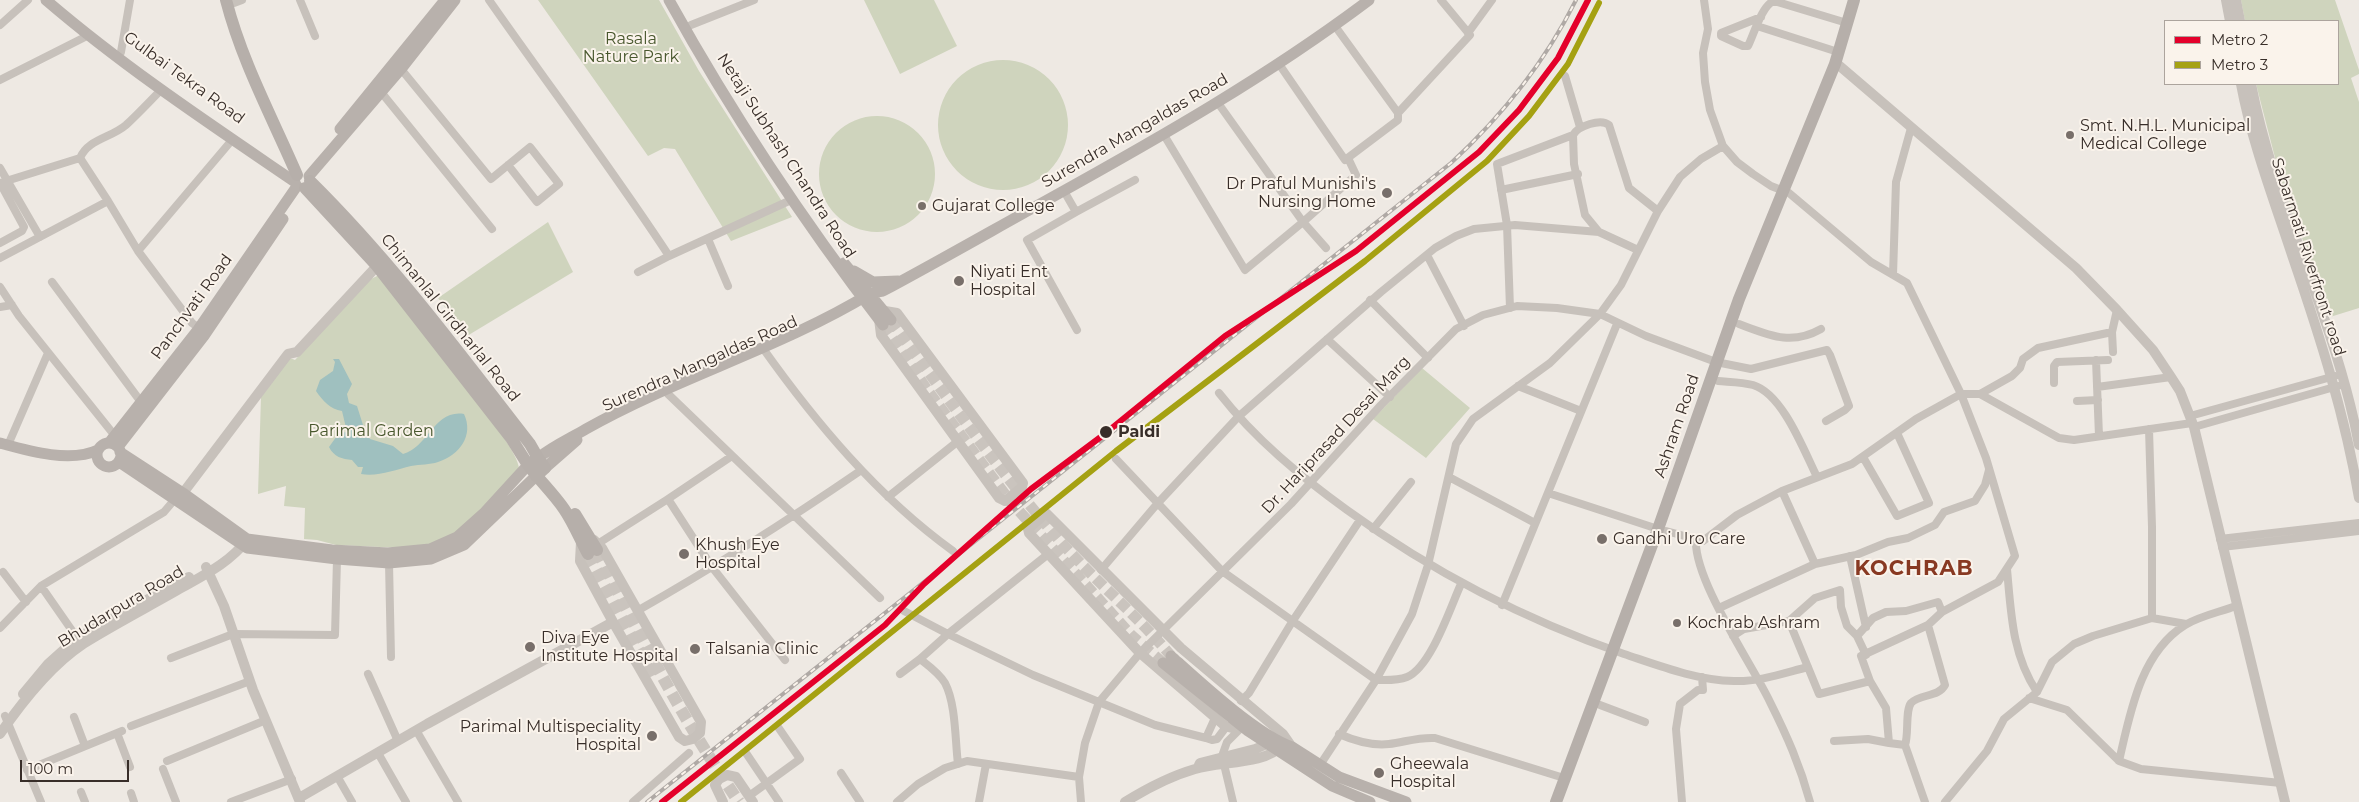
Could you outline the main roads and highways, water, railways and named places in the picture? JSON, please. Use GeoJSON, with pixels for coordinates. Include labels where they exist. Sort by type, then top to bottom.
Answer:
{"type":"FeatureCollection","features":[{"type":"Feature","properties":{"kind":"main road","name":"Gulbai Tekra Road"},"geometry":{"type":"LineString","coordinates":[[46,0],[89,35],[232,140],[261,159],[302,180]]}},
{"type":"Feature","properties":{"kind":"main road","name":"Gulbai Tekra Road"},"geometry":{"type":"LineString","coordinates":[[57,0],[121,52],[222,127],[302,180]]}},
{"type":"Feature","properties":{"kind":"main road"},"geometry":{"type":"LineString","coordinates":[[302,180],[445,0]]}},
{"type":"Feature","properties":{"kind":"main road"},"geometry":{"type":"LineString","coordinates":[[302,180],[401,69],[455,0]]}},
{"type":"Feature","properties":{"kind":"main road","name":"Netaji Subhash Chandra Road"},"geometry":{"type":"LineString","coordinates":[[669,0],[745,128],[791,200],[885,319]]}},
{"type":"Feature","properties":{"kind":"main road","name":"Netaji Subhash Chandra Road"},"geometry":{"type":"LineString","coordinates":[[677,0],[690,25],[775,163],[869,299]]}},
{"type":"Feature","properties":{"kind":"main road","name":"Surendra Mangaldas Road"},"geometry":{"type":"LineString","coordinates":[[242,540],[332,550],[388,553],[440,546],[457,537],[537,467],[571,443],[634,409],[764,350],[905,280],[1218,103],[1335,26],[1369,0]]}},
{"type":"Feature","properties":{"kind":"main road","name":"Ashram Road"},"geometry":{"type":"LineString","coordinates":[[1838,60],[1854,0]]}},
{"type":"Feature","properties":{"kind":"main road","name":"Ashram Road"},"geometry":{"type":"LineString","coordinates":[[1662,530],[1720,363],[1861,0]]}},
{"type":"Feature","properties":{"kind":"main road","name":"Chimanlal Girdharlal Road"},"geometry":{"type":"LineString","coordinates":[[234,1],[253,61],[292,143],[302,180],[377,266],[511,438],[537,467],[591,545]]}},
{"type":"Feature","properties":{"kind":"main road","name":"Chimanlal Girdharlal Road"},"geometry":{"type":"LineString","coordinates":[[302,180],[393,269],[426,309],[530,444],[537,467]]}},
{"type":"Feature","properties":{"kind":"main road","name":"Panchvati Road"},"geometry":{"type":"LineString","coordinates":[[116,448],[141,402],[199,328],[302,180]]}},
{"type":"Feature","properties":{"kind":"main road","name":"Panchvati Road"},"geometry":{"type":"LineString","coordinates":[[116,448],[204,336],[302,180]]}},
{"type":"Feature","properties":{"kind":"main road","name":"Ashram Road"},"geometry":{"type":"LineString","coordinates":[[1556,802],[1616,652],[1718,381],[1720,363],[1739,324],[1785,192]]}},
{"type":"Feature","properties":{"kind":"main road"},"geometry":{"type":"LineString","coordinates":[[847,266],[872,282],[905,280]]}},
{"type":"Feature","properties":{"kind":"main road","name":"Surendra Mangaldas Road"},"geometry":{"type":"LineString","coordinates":[[116,448],[179,496],[256,550],[389,563],[432,560],[464,545],[537,467],[554,445],[601,420],[764,350]]}},
{"type":"Feature","properties":{"kind":"main road"},"geometry":{"type":"LineString","coordinates":[[103,445],[116,448],[108,467],[104,466],[98,455],[103,445]]}},
{"type":"Feature","properties":{"kind":"main road"},"geometry":{"type":"LineString","coordinates":[[3,446],[60,460],[98,455]]}},
{"type":"Feature","properties":{"kind":"main road","name":"Ashram Road"},"geometry":{"type":"LineString","coordinates":[[1565,802],[1600,704],[1616,652]]}},
{"type":"Feature","properties":{"kind":"main road"},"geometry":{"type":"LineString","coordinates":[[1370,802],[1332,786],[1279,745],[1239,706],[1167,659],[1174,672],[1241,726],[1279,745],[1320,765],[1340,777],[1406,802]]}},
{"type":"Feature","properties":{"kind":"water"},"geometry":{"type":"Polygon","coordinates":[[[333,359],[339,359],[352,384],[347,394],[349,403],[357,406],[370,439],[393,446],[403,454],[419,445],[445,417],[454,414],[464,414],[467,422],[466,437],[459,449],[446,459],[435,463],[411,466],[380,474],[361,474],[363,467],[358,467],[352,460],[336,455],[329,447],[339,433],[347,432],[342,411],[327,404],[316,391],[320,380],[333,371],[335,362],[333,359]]]}},
{"type":"Feature","properties":{"kind":"tunnel"},"geometry":{"type":"LineString","coordinates":[[891,320],[973,432],[1037,514],[1073,556],[1144,626],[1171,656]]}},
{"type":"Feature","properties":{"kind":"tunnel"},"geometry":{"type":"LineString","coordinates":[[883,325],[928,391],[1010,501],[1131,635],[1163,663]]}},
{"type":"Feature","properties":{"kind":"tunnel"},"geometry":{"type":"LineString","coordinates":[[597,550],[681,710],[739,802]]}},
{"type":"Feature","properties":{"kind":"tunnel"},"geometry":{"type":"LineString","coordinates":[[588,554],[653,678]]}},
{"type":"Feature","properties":{"kind":"railway"},"geometry":{"type":"LineString","coordinates":[[647,802],[1451,163],[1488,126],[1521,87],[1551,45],[1576,0]]}},
{"type":"Feature","properties":{"kind":"metro line","name":"2"},"geometry":{"type":"LineString","coordinates":[[662,802],[885,625],[924,584],[1031,489],[1102,436],[1225,336],[1356,251],[1479,152],[1519,110],[1558,58],[1588,0]]}},
{"type":"Feature","properties":{"kind":"metro line","name":"3"},"geometry":{"type":"LineString","coordinates":[[681,802],[1116,451],[1365,261],[1487,161],[1529,116],[1568,64],[1599,3]]}},
{"type":"Feature","properties":{"kind":"place","name":"Smt. N.H.L. Municipal Medical College"},"geometry":{"type":"Point","coordinates":[2070,135]}},
{"type":"Feature","properties":{"kind":"place","name":"Dr Praful Munishi's Nursing Home"},"geometry":{"type":"Point","coordinates":[1387,193]}},
{"type":"Feature","properties":{"kind":"place","name":"Gujarat College"},"geometry":{"type":"Point","coordinates":[922,206]}},
{"type":"Feature","properties":{"kind":"place","name":"Niyati Ent Hospital"},"geometry":{"type":"Point","coordinates":[959,281]}},
{"type":"Feature","properties":{"kind":"place","name":"Paldi"},"geometry":{"type":"Point","coordinates":[1106,432]}},
{"type":"Feature","properties":{"kind":"place","name":"Gandhi Uro Care"},"geometry":{"type":"Point","coordinates":[1602,539]}},
{"type":"Feature","properties":{"kind":"place","name":"Khush Eye Hospital"},"geometry":{"type":"Point","coordinates":[684,554]}},
{"type":"Feature","properties":{"kind":"place","name":"Kochrab Ashram"},"geometry":{"type":"Point","coordinates":[1677,623]}},
{"type":"Feature","properties":{"kind":"place","name":"Diva Eye Institute Hospital"},"geometry":{"type":"Point","coordinates":[530,647]}},
{"type":"Feature","properties":{"kind":"place","name":"Talsania Clinic"},"geometry":{"type":"Point","coordinates":[695,649]}},
{"type":"Feature","properties":{"kind":"place","name":"Parimal Multispeciality Hospital"},"geometry":{"type":"Point","coordinates":[652,736]}},
{"type":"Feature","properties":{"kind":"place","name":"Gheewala Hospital"},"geometry":{"type":"Point","coordinates":[1379,773]}},
{"type":"Feature","properties":{"kind":"district","name":"KOCHRAB"},"geometry":{"type":"Point","coordinates":[1914,569]}},
{"type":"Feature","properties":{"kind":"park label","name":"Rasala Nature Park"},"geometry":{"type":"Point","coordinates":[631,48]}},
{"type":"Feature","properties":{"kind":"park label","name":"Parimal Garden"},"geometry":{"type":"Point","coordinates":[371,431]}}]}
